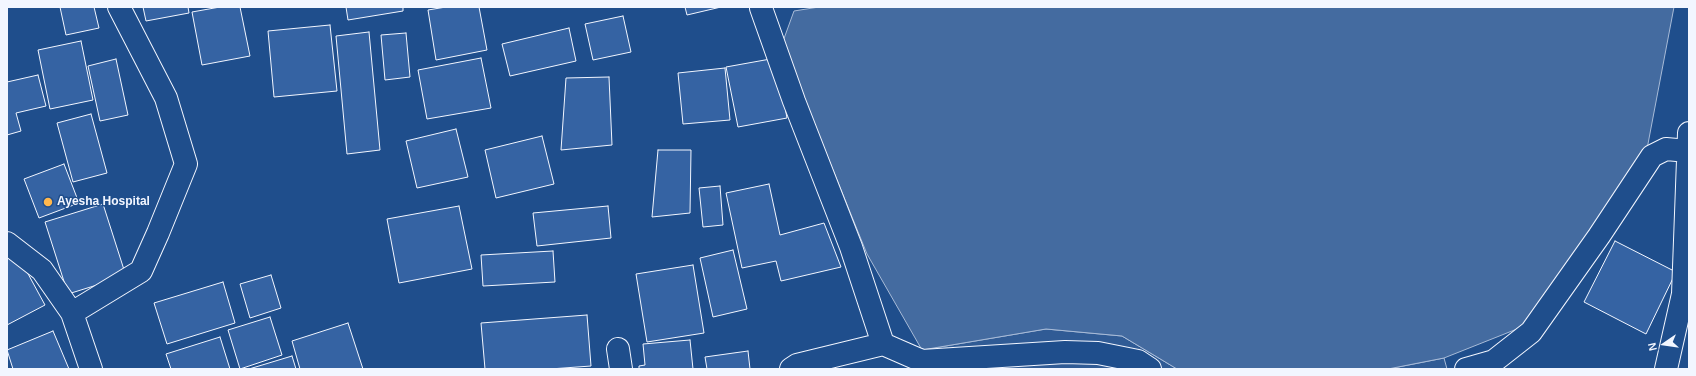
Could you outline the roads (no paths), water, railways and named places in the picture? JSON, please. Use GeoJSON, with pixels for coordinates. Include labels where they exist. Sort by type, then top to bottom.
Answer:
{"type":"FeatureCollection","features":[{"type":"Feature","properties":{"kind":"street"},"geometry":{"type":"LineString","coordinates":[[72,313],[141,271],[186,164],[166,98],[119,7]]}},
{"type":"Feature","properties":{"kind":"street"},"geometry":{"type":"LineString","coordinates":[[761,8],[794,101],[851,247],[883,344]]}},
{"type":"Feature","properties":{"kind":"street"},"geometry":{"type":"LineString","coordinates":[[1466,369],[1494,361],[1531,332],[1599,236],[1652,156],[1666,149],[1689,142],[1683,294],[1666,369]]}},
{"type":"Feature","properties":{"kind":"street"},"geometry":{"type":"LineString","coordinates":[[7,243],[42,270],[72,313],[91,369]]}},
{"type":"Feature","properties":{"kind":"street"},"geometry":{"type":"LineString","coordinates":[[791,369],[797,365],[883,344],[922,361],[1071,352],[1098,353],[1138,361],[1150,369]]}},
{"type":"Feature","properties":{"kind":"place","name":"Ayesha Hospital"},"geometry":{"type":"Point","coordinates":[48,202]}}]}
